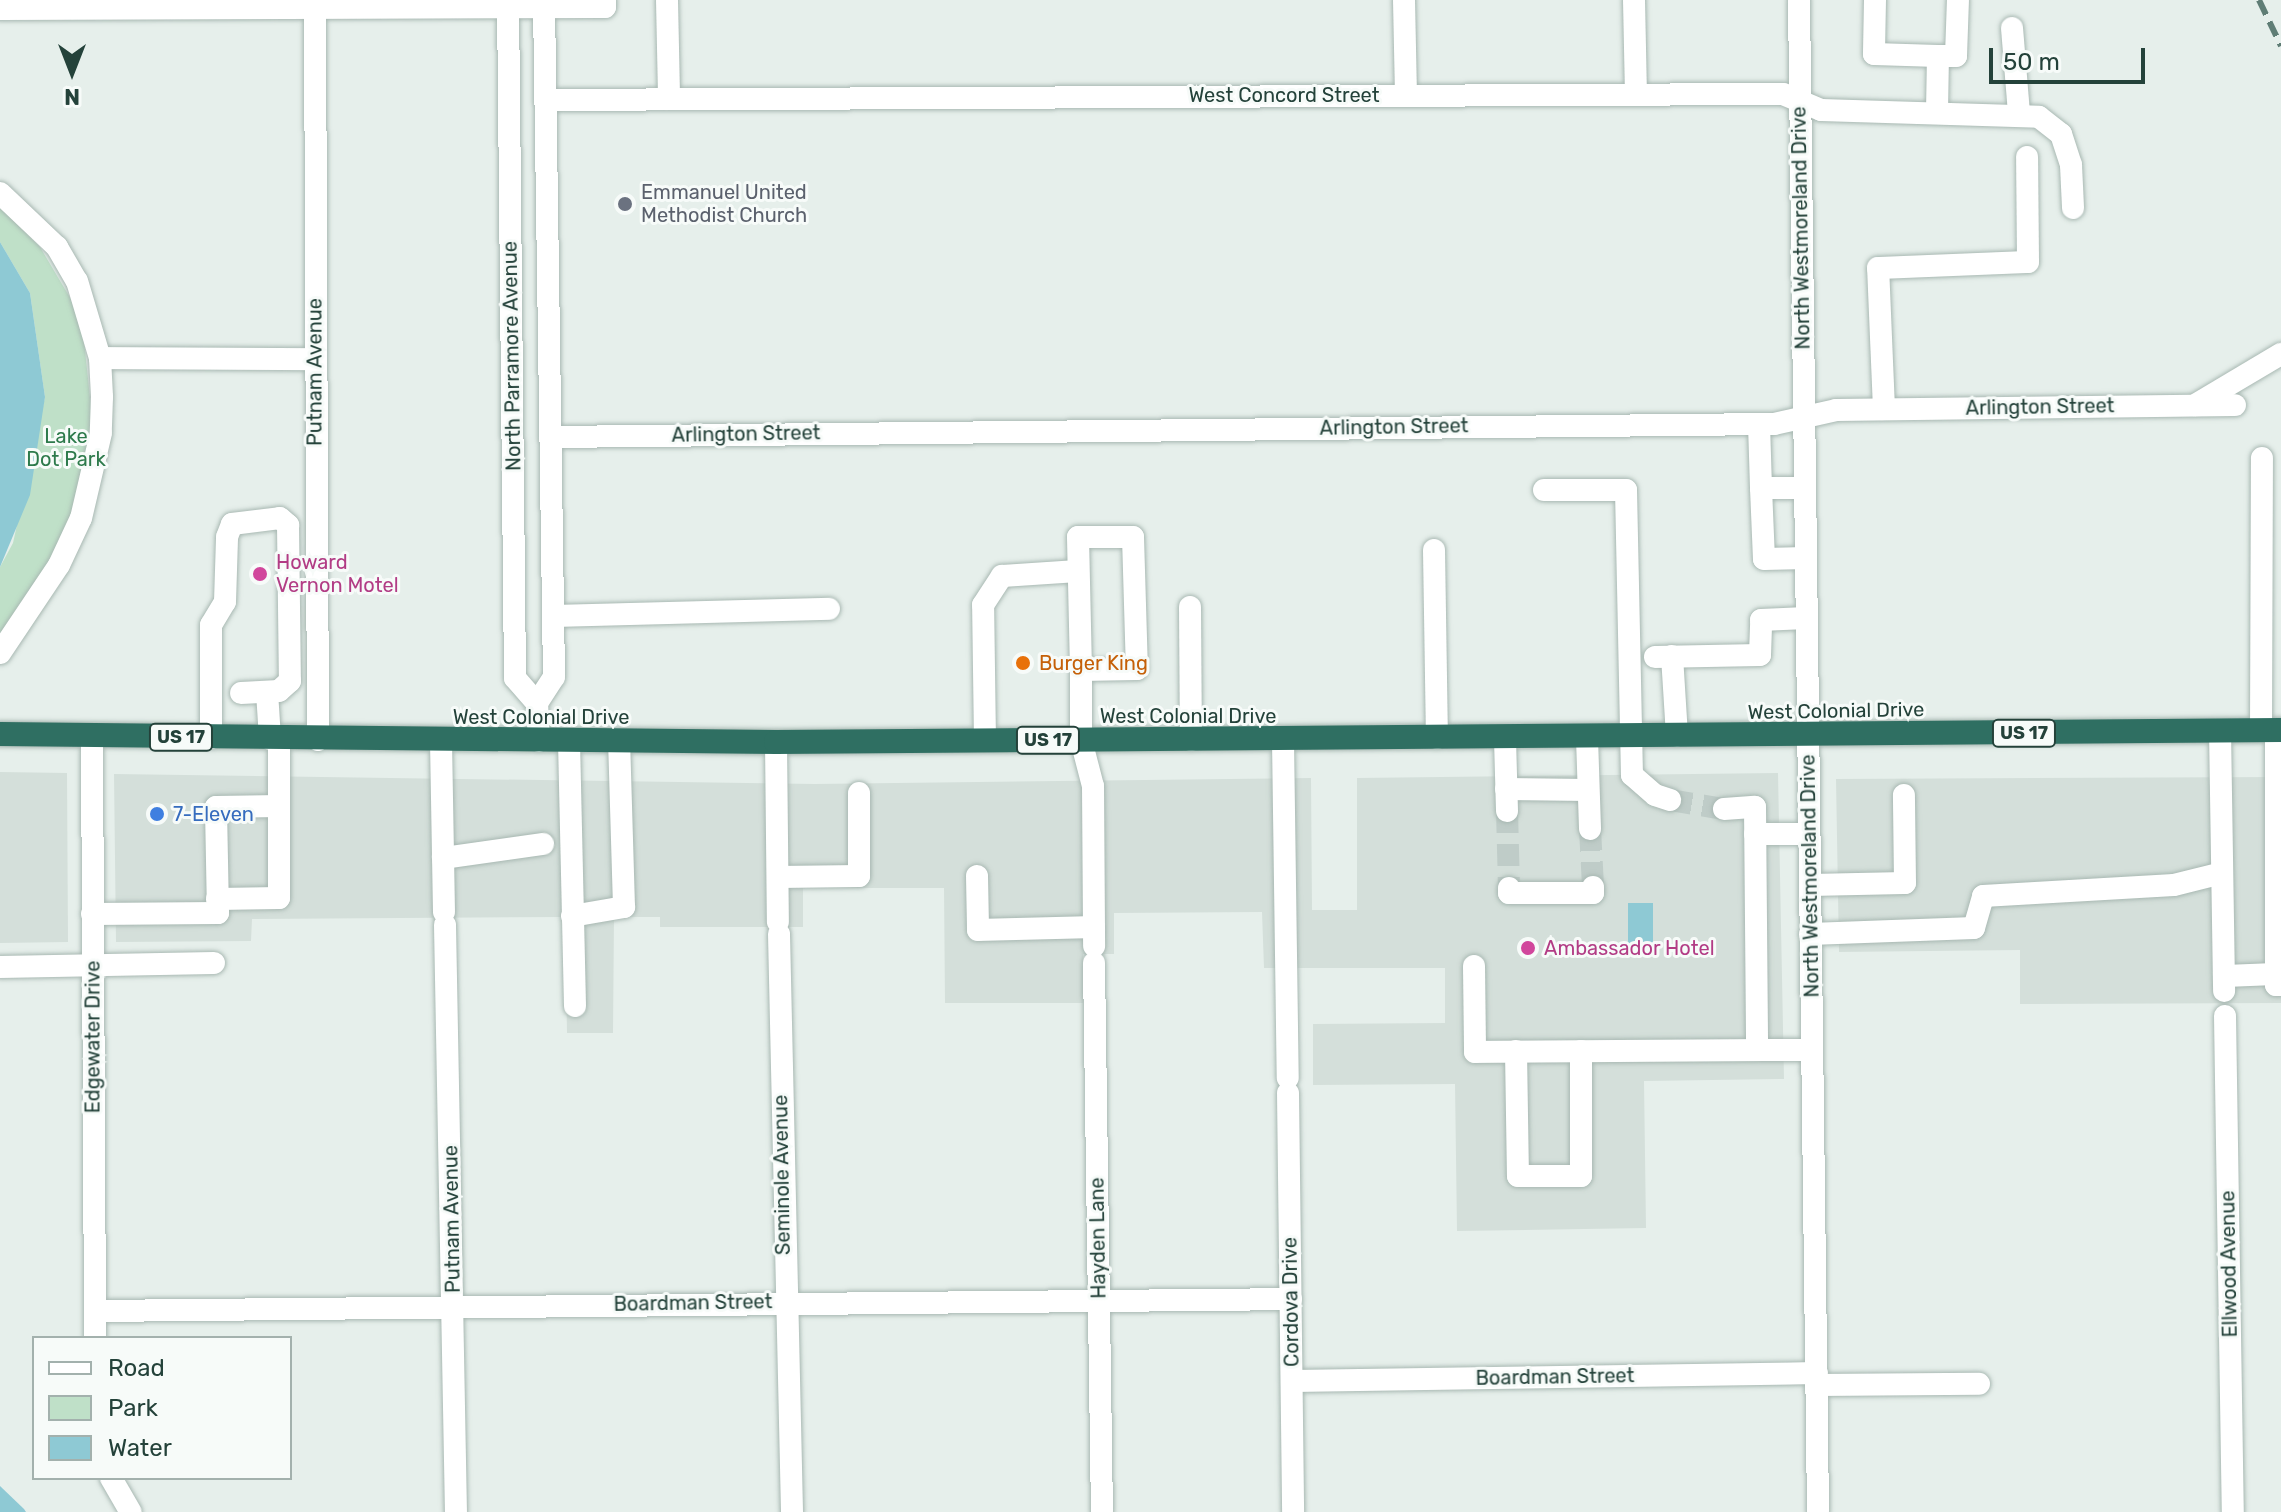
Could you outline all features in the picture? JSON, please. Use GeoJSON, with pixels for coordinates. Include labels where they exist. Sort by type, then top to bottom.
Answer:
{"type":"FeatureCollection","features":[{"type":"Feature","properties":{"kind":"highway","name":"West Colonial Drive"},"geometry":{"type":"LineString","coordinates":[[0,734],[318,740],[776,742],[1505,739],[2273,730]]}},
{"type":"Feature","properties":{"kind":"street"},"geometry":{"type":"LineString","coordinates":[[0,9],[178,3],[544,2],[605,7],[605,0]]}},
{"type":"Feature","properties":{"kind":"street"},"geometry":{"type":"LineString","coordinates":[[667,0],[669,99]]}},
{"type":"Feature","properties":{"kind":"street"},"geometry":{"type":"LineString","coordinates":[[1404,0],[1406,94]]}},
{"type":"Feature","properties":{"kind":"street"},"geometry":{"type":"LineString","coordinates":[[1634,0],[1636,92]]}},
{"type":"Feature","properties":{"kind":"street","name":"North Westmoreland Drive"},"geometry":{"type":"LineString","coordinates":[[1799,0],[1818,1512]]}},
{"type":"Feature","properties":{"kind":"street"},"geometry":{"type":"LineString","coordinates":[[1875,0],[1874,54],[1938,56],[1956,56],[1958,0]]}},
{"type":"Feature","properties":{"kind":"street","name":"North Parramore Avenue"},"geometry":{"type":"LineString","coordinates":[[508,2],[515,678],[537,703]]}},
{"type":"Feature","properties":{"kind":"street","name":"North Parramore Avenue"},"geometry":{"type":"LineString","coordinates":[[539,741],[537,703],[554,677],[555,616],[544,2]]}},
{"type":"Feature","properties":{"kind":"street","name":"Putnam Avenue"},"geometry":{"type":"LineString","coordinates":[[315,5],[314,359],[318,740]]}},
{"type":"Feature","properties":{"kind":"street"},"geometry":{"type":"LineString","coordinates":[[2012,28],[2019,113],[2039,117],[2061,134],[2071,165],[2073,208]]}},
{"type":"Feature","properties":{"kind":"street"},"geometry":{"type":"LineString","coordinates":[[1937,112],[1938,56]]}},
{"type":"Feature","properties":{"kind":"street","name":"West Concord Street"},"geometry":{"type":"LineString","coordinates":[[545,100],[1768,93],[1821,110],[2019,113]]}},
{"type":"Feature","properties":{"kind":"street"},"geometry":{"type":"LineString","coordinates":[[1884,409],[1878,268],[2028,262],[2027,157]]}},
{"type":"Feature","properties":{"kind":"street"},"geometry":{"type":"LineString","coordinates":[[0,193],[57,247],[90,312],[100,358],[101,433],[81,518],[59,565],[0,653]]}},
{"type":"Feature","properties":{"kind":"street"},"geometry":{"type":"LineString","coordinates":[[2195,405],[2281,354]]}},
{"type":"Feature","properties":{"kind":"street"},"geometry":{"type":"LineString","coordinates":[[100,358],[314,359]]}},
{"type":"Feature","properties":{"kind":"street","name":"Arlington Street"},"geometry":{"type":"LineString","coordinates":[[551,437],[1759,424],[1836,410],[2235,405]]}},
{"type":"Feature","properties":{"kind":"street"},"geometry":{"type":"LineString","coordinates":[[1759,424],[1764,559],[1806,558]]}},
{"type":"Feature","properties":{"kind":"street"},"geometry":{"type":"LineString","coordinates":[[2220,730],[2224,983],[2279,980],[2271,575],[2262,458]]}},
{"type":"Feature","properties":{"kind":"street"},"geometry":{"type":"LineString","coordinates":[[1761,488],[1805,488]]}},
{"type":"Feature","properties":{"kind":"street"},"geometry":{"type":"LineString","coordinates":[[1544,490],[1626,490],[1632,775],[1645,789],[1670,800]]}},
{"type":"Feature","properties":{"kind":"street"},"geometry":{"type":"LineString","coordinates":[[211,738],[224,693],[211,625],[225,602],[232,524],[280,518],[288,525],[316,525]]}},
{"type":"Feature","properties":{"kind":"street"},"geometry":{"type":"LineString","coordinates":[[288,525],[290,681]]}},
{"type":"Feature","properties":{"kind":"street","name":"Hayden Lane"},"geometry":{"type":"LineString","coordinates":[[1081,670],[1137,669],[1133,537],[1078,537],[1081,740],[1093,786],[1102,1512]]}},
{"type":"Feature","properties":{"kind":"street"},"geometry":{"type":"LineString","coordinates":[[1434,550],[1437,738]]}},
{"type":"Feature","properties":{"kind":"street"},"geometry":{"type":"LineString","coordinates":[[985,741],[983,605],[1002,576],[1078,571]]}},
{"type":"Feature","properties":{"kind":"street"},"geometry":{"type":"LineString","coordinates":[[1190,607],[1191,740]]}},
{"type":"Feature","properties":{"kind":"street"},"geometry":{"type":"LineString","coordinates":[[555,616],[829,609]]}},
{"type":"Feature","properties":{"kind":"street"},"geometry":{"type":"LineString","coordinates":[[1677,736],[1663,657],[1760,655],[1761,620],[1806,618]]}},
{"type":"Feature","properties":{"kind":"street"},"geometry":{"type":"LineString","coordinates":[[224,693],[279,691],[290,681],[318,679]]}},
{"type":"Feature","properties":{"kind":"street"},"geometry":{"type":"LineString","coordinates":[[217,899],[279,898],[279,806],[275,739],[267,692]]}},
{"type":"Feature","properties":{"kind":"street","name":"Edgewater Drive"},"geometry":{"type":"LineString","coordinates":[[92,736],[95,1336]]}},
{"type":"Feature","properties":{"kind":"street"},"geometry":{"type":"LineString","coordinates":[[1587,738],[1590,829]]}},
{"type":"Feature","properties":{"kind":"street"},"geometry":{"type":"LineString","coordinates":[[1505,739],[1506,800],[1588,790]]}},
{"type":"Feature","properties":{"kind":"street","name":"Cordova Drive"},"geometry":{"type":"LineString","coordinates":[[1283,740],[1293,1512]]}},
{"type":"Feature","properties":{"kind":"street","name":"Putnam Avenue"},"geometry":{"type":"LineString","coordinates":[[441,741],[456,1512]]}},
{"type":"Feature","properties":{"kind":"street"},"geometry":{"type":"LineString","coordinates":[[569,741],[575,1006]]}},
{"type":"Feature","properties":{"kind":"street"},"geometry":{"type":"LineString","coordinates":[[572,916],[624,907],[619,741]]}},
{"type":"Feature","properties":{"kind":"street","name":"Seminole Avenue"},"geometry":{"type":"LineString","coordinates":[[776,742],[792,1512]]}},
{"type":"Feature","properties":{"kind":"street"},"geometry":{"type":"LineString","coordinates":[[778,877],[859,876],[859,793]]}},
{"type":"Feature","properties":{"kind":"street"},"geometry":{"type":"LineString","coordinates":[[1810,885],[1905,883],[1904,795]]}},
{"type":"Feature","properties":{"kind":"street"},"geometry":{"type":"LineString","coordinates":[[92,914],[218,913],[216,807],[279,806]]}},
{"type":"Feature","properties":{"kind":"street"},"geometry":{"type":"LineString","coordinates":[[1724,809],[1755,807],[1757,1050]]}},
{"type":"Feature","properties":{"kind":"street"},"geometry":{"type":"LineString","coordinates":[[1755,834],[1809,834]]}},
{"type":"Feature","properties":{"kind":"street"},"geometry":{"type":"LineString","coordinates":[[443,858],[543,844]]}},
{"type":"Feature","properties":{"kind":"street"},"geometry":{"type":"LineString","coordinates":[[1810,934],[1974,928],[1983,896],[2174,885],[2222,873]]}},
{"type":"Feature","properties":{"kind":"street"},"geometry":{"type":"LineString","coordinates":[[977,876],[978,930],[1094,945]]}},
{"type":"Feature","properties":{"kind":"street"},"geometry":{"type":"LineString","coordinates":[[1509,888],[1509,893],[1593,893],[1593,887]]}},
{"type":"Feature","properties":{"kind":"street"},"geometry":{"type":"LineString","coordinates":[[0,967],[214,963]]}},
{"type":"Feature","properties":{"kind":"street"},"geometry":{"type":"LineString","coordinates":[[1474,966],[1475,1052],[1812,1050]]}},
{"type":"Feature","properties":{"kind":"street","name":"Ellwood Avenue"},"geometry":{"type":"LineString","coordinates":[[2225,1016],[2233,1512]]}},
{"type":"Feature","properties":{"kind":"street"},"geometry":{"type":"LineString","coordinates":[[1516,1051],[1518,1176],[1581,1176],[1581,1051]]}},
{"type":"Feature","properties":{"kind":"street","name":"Boardman Street"},"geometry":{"type":"LineString","coordinates":[[95,1311],[454,1309],[786,1301],[1291,1299]]}},
{"type":"Feature","properties":{"kind":"street","name":"Boardman Street"},"geometry":{"type":"LineString","coordinates":[[1293,1381],[1817,1379],[1979,1384]]}},
{"type":"Feature","properties":{"kind":"street"},"geometry":{"type":"LineString","coordinates":[[112,1480],[131,1512]]}},
{"type":"Feature","properties":{"kind":"shaded area"},"geometry":{"type":"Polygon","coordinates":[[[0,772],[67,773],[68,942],[0,943],[0,772]]]}},
{"type":"Feature","properties":{"kind":"shaded area"},"geometry":{"type":"Polygon","coordinates":[[[1778,773],[1784,1079],[1644,1081],[1646,1228],[1457,1231],[1455,1084],[1313,1085],[1313,1024],[1445,1023],[1445,968],[1264,968],[1262,912],[1114,913],[1114,954],[1083,954],[1083,1003],[945,1003],[944,888],[803,888],[803,927],[660,927],[660,917],[614,917],[613,1033],[567,1033],[565,917],[252,919],[251,941],[116,942],[114,774],[815,784],[1311,778],[1312,910],[1357,910],[1357,778],[1778,773]]]}},
{"type":"Feature","properties":{"kind":"shaded area"},"geometry":{"type":"Polygon","coordinates":[[[2281,777],[2281,1003],[2020,1004],[2020,950],[1839,952],[1836,779],[2281,777]]]}},
{"type":"Feature","properties":{"kind":"green space","name":"Lake Dot Park"},"geometry":{"type":"Polygon","coordinates":[[[0,207],[40,247],[72,301],[83,331],[92,417],[90,450],[63,542],[0,641],[0,567],[13,543],[45,397],[30,293],[0,242],[0,207]]]}},
{"type":"Feature","properties":{"kind":"water"},"geometry":{"type":"Polygon","coordinates":[[[0,242],[30,293],[45,397],[30,495],[0,567],[0,242]]]}},
{"type":"Feature","properties":{"kind":"water"},"geometry":{"type":"Polygon","coordinates":[[[1628,903],[1653,903],[1653,951],[1628,951],[1628,903]]]}},
{"type":"Feature","properties":{"kind":"water"},"geometry":{"type":"Polygon","coordinates":[[[0,1486],[24,1509],[26,1512],[0,1512],[0,1486]]]}},
{"type":"Feature","properties":{"kind":"tunnel"},"geometry":{"type":"LineString","coordinates":[[1670,800],[1724,809]]}},
{"type":"Feature","properties":{"kind":"tunnel"},"geometry":{"type":"LineString","coordinates":[[1507,811],[1509,888]]}},
{"type":"Feature","properties":{"kind":"tunnel"},"geometry":{"type":"LineString","coordinates":[[1590,829],[1593,887]]}},
{"type":"Feature","properties":{"kind":"railway"},"geometry":{"type":"LineString","coordinates":[[2259,0],[2281,46]]}},
{"type":"Feature","properties":{"kind":"place","name":"Emmanuel United Methodist Church"},"geometry":{"type":"Point","coordinates":[625,204]}},
{"type":"Feature","properties":{"kind":"place","name":"Howard Vernon Motel"},"geometry":{"type":"Point","coordinates":[260,574]}},
{"type":"Feature","properties":{"kind":"place","name":"Burger King"},"geometry":{"type":"Point","coordinates":[1023,663]}},
{"type":"Feature","properties":{"kind":"place","name":"7-Eleven"},"geometry":{"type":"Point","coordinates":[157,814]}},
{"type":"Feature","properties":{"kind":"place","name":"Ambassador Hotel"},"geometry":{"type":"Point","coordinates":[1528,948]}}]}
